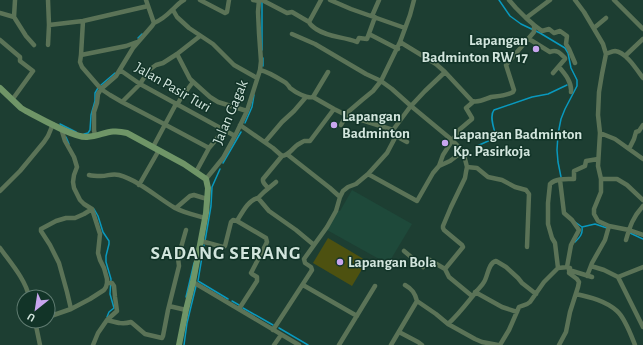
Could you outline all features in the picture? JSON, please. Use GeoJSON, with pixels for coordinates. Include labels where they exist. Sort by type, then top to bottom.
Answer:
{"type":"FeatureCollection","features":[{"type":"Feature","properties":{"kind":"main road"},"geometry":{"type":"LineString","coordinates":[[0,88],[26,111],[61,130],[87,137],[112,131],[121,131],[135,136],[184,164],[206,179],[208,188],[205,218],[179,345]]}},
{"type":"Feature","properties":{"kind":"street"},"geometry":{"type":"LineString","coordinates":[[15,0],[14,17],[26,36],[34,45]]}},
{"type":"Feature","properties":{"kind":"street"},"geometry":{"type":"LineString","coordinates":[[48,0],[48,45]]}},
{"type":"Feature","properties":{"kind":"street"},"geometry":{"type":"LineString","coordinates":[[146,0],[154,23]]}},
{"type":"Feature","properties":{"kind":"street"},"geometry":{"type":"LineString","coordinates":[[95,135],[93,123],[94,112],[98,94],[101,89],[109,83],[120,70],[127,56],[154,23],[162,19],[183,0]]}},
{"type":"Feature","properties":{"kind":"street"},"geometry":{"type":"LineString","coordinates":[[200,0],[225,13],[227,12],[230,0]]}},
{"type":"Feature","properties":{"kind":"street"},"geometry":{"type":"LineString","coordinates":[[253,0],[260,0],[287,12],[292,12],[309,22],[310,25],[321,32],[356,42],[359,38],[366,39],[369,34],[379,0]]}},
{"type":"Feature","properties":{"kind":"street","name":"Jalan Gagak"},"geometry":{"type":"LineString","coordinates":[[206,179],[223,158],[235,136],[247,111],[260,70],[260,0]]}},
{"type":"Feature","properties":{"kind":"street"},"geometry":{"type":"LineString","coordinates":[[309,22],[321,0]]}},
{"type":"Feature","properties":{"kind":"street"},"geometry":{"type":"LineString","coordinates":[[330,0],[405,28]]}},
{"type":"Feature","properties":{"kind":"street"},"geometry":{"type":"LineString","coordinates":[[341,125],[346,115],[381,82],[398,49],[414,0]]}},
{"type":"Feature","properties":{"kind":"street"},"geometry":{"type":"LineString","coordinates":[[510,0],[534,28],[542,31],[549,29],[554,33],[560,31],[567,36],[566,44],[570,49],[575,62]]}},
{"type":"Feature","properties":{"kind":"street"},"geometry":{"type":"LineString","coordinates":[[526,18],[550,0]]}},
{"type":"Feature","properties":{"kind":"street"},"geometry":{"type":"LineString","coordinates":[[575,0],[594,28],[603,44],[606,54],[599,92],[598,115],[600,134],[598,166],[601,179],[601,192],[594,209],[594,214],[598,221],[609,228],[643,235]]}},
{"type":"Feature","properties":{"kind":"street"},"geometry":{"type":"LineString","coordinates":[[614,0],[643,28]]}},
{"type":"Feature","properties":{"kind":"street"},"geometry":{"type":"LineString","coordinates":[[49,25],[83,21],[148,6]]}},
{"type":"Feature","properties":{"kind":"street"},"geometry":{"type":"LineString","coordinates":[[172,10],[189,28],[213,44],[234,65],[257,78]]}},
{"type":"Feature","properties":{"kind":"street"},"geometry":{"type":"LineString","coordinates":[[0,13],[14,17]]}},
{"type":"Feature","properties":{"kind":"street"},"geometry":{"type":"LineString","coordinates":[[594,28],[606,18]]}},
{"type":"Feature","properties":{"kind":"street"},"geometry":{"type":"LineString","coordinates":[[83,21],[80,62],[101,89],[122,102],[209,148]]}},
{"type":"Feature","properties":{"kind":"street"},"geometry":{"type":"LineString","coordinates":[[368,174],[417,201],[430,178],[439,166],[443,155],[452,140],[461,127],[472,119],[466,108],[473,102],[492,97],[505,96],[513,92],[514,90],[506,65],[529,39],[534,32],[534,28]]}},
{"type":"Feature","properties":{"kind":"street"},"geometry":{"type":"LineString","coordinates":[[292,34],[315,44],[392,89],[452,140],[462,152],[467,167],[465,178],[443,226],[444,230],[462,245],[463,248],[445,269]]}},
{"type":"Feature","properties":{"kind":"street"},"geometry":{"type":"LineString","coordinates":[[369,34],[398,49]]}},
{"type":"Feature","properties":{"kind":"street"},"geometry":{"type":"LineString","coordinates":[[122,102],[140,84],[149,70],[177,54],[200,36]]}},
{"type":"Feature","properties":{"kind":"street"},"geometry":{"type":"LineString","coordinates":[[529,39],[550,52],[554,50],[557,51],[565,58],[565,60],[553,73]]}},
{"type":"Feature","properties":{"kind":"street"},"geometry":{"type":"LineString","coordinates":[[625,56],[643,39]]}},
{"type":"Feature","properties":{"kind":"street"},"geometry":{"type":"LineString","coordinates":[[0,40],[20,56],[20,61],[33,71],[12,100]]}},
{"type":"Feature","properties":{"kind":"street"},"geometry":{"type":"LineString","coordinates":[[81,55],[126,46],[140,41]]}},
{"type":"Feature","properties":{"kind":"street"},"geometry":{"type":"LineString","coordinates":[[400,42],[436,64],[473,102]]}},
{"type":"Feature","properties":{"kind":"street"},"geometry":{"type":"LineString","coordinates":[[606,54],[614,51],[619,52],[625,56],[643,78]]}},
{"type":"Feature","properties":{"kind":"street"},"geometry":{"type":"LineString","coordinates":[[177,54],[190,79],[210,98],[247,111]]}},
{"type":"Feature","properties":{"kind":"street"},"geometry":{"type":"LineString","coordinates":[[559,67],[566,74],[572,89],[571,92]]}},
{"type":"Feature","properties":{"kind":"street","name":"Jalan Pasir Turi"},"geometry":{"type":"LineString","coordinates":[[120,70],[140,84],[235,136]]}},
{"type":"Feature","properties":{"kind":"street"},"geometry":{"type":"LineString","coordinates":[[260,70],[265,71],[306,97],[314,97],[334,110],[393,130],[396,136],[407,142]]}},
{"type":"Feature","properties":{"kind":"street"},"geometry":{"type":"LineString","coordinates":[[314,97],[328,72]]}},
{"type":"Feature","properties":{"kind":"street"},"geometry":{"type":"LineString","coordinates":[[393,130],[411,106],[445,72]]}},
{"type":"Feature","properties":{"kind":"street"},"geometry":{"type":"LineString","coordinates":[[153,147],[164,124],[193,82]]}},
{"type":"Feature","properties":{"kind":"street"},"geometry":{"type":"LineString","coordinates":[[265,142],[282,122],[294,112],[306,97]]}},
{"type":"Feature","properties":{"kind":"street"},"geometry":{"type":"LineString","coordinates":[[268,188],[263,179],[294,147],[304,141],[310,141],[334,110]]}},
{"type":"Feature","properties":{"kind":"street"},"geometry":{"type":"LineString","coordinates":[[0,191],[20,171],[44,142],[48,136],[52,124]]}},
{"type":"Feature","properties":{"kind":"street"},"geometry":{"type":"LineString","coordinates":[[240,125],[285,155],[340,197]]}},
{"type":"Feature","properties":{"kind":"street"},"geometry":{"type":"LineString","coordinates":[[629,149],[636,132],[639,131],[643,125]]}},
{"type":"Feature","properties":{"kind":"street"},"geometry":{"type":"LineString","coordinates":[[56,314],[71,309],[104,290],[107,283],[104,268],[98,253],[100,234],[92,209],[81,201],[74,188],[73,182],[77,166],[61,130]]}},
{"type":"Feature","properties":{"kind":"street"},"geometry":{"type":"LineString","coordinates":[[196,172],[209,148],[224,130]]}},
{"type":"Feature","properties":{"kind":"street"},"geometry":{"type":"LineString","coordinates":[[600,134],[615,139],[643,159]]}},
{"type":"Feature","properties":{"kind":"street"},"geometry":{"type":"LineString","coordinates":[[273,330],[312,270],[311,267],[305,263],[304,259],[324,232],[336,211],[343,191],[356,184],[368,174],[387,153],[396,136]]}},
{"type":"Feature","properties":{"kind":"street"},"geometry":{"type":"LineString","coordinates":[[139,185],[159,150]]}},
{"type":"Feature","properties":{"kind":"street"},"geometry":{"type":"LineString","coordinates":[[439,166],[450,161],[462,152]]}},
{"type":"Feature","properties":{"kind":"street"},"geometry":{"type":"LineString","coordinates":[[558,268],[555,243],[548,224],[550,183],[560,180],[574,179],[574,171],[585,166],[586,161],[598,160]]}},
{"type":"Feature","properties":{"kind":"street"},"geometry":{"type":"LineString","coordinates":[[467,167],[477,168],[490,178],[502,180],[528,192],[527,247]]}},
{"type":"Feature","properties":{"kind":"street"},"geometry":{"type":"LineString","coordinates":[[89,175],[103,176],[113,174],[128,178],[176,208],[205,218]]}},
{"type":"Feature","properties":{"kind":"street"},"geometry":{"type":"LineString","coordinates":[[601,179],[617,179],[627,185],[642,199]]}},
{"type":"Feature","properties":{"kind":"street"},"geometry":{"type":"LineString","coordinates":[[559,345],[566,332],[579,282],[570,274],[569,268],[571,245],[579,230],[572,220],[564,213],[560,180]]}},
{"type":"Feature","properties":{"kind":"street"},"geometry":{"type":"LineString","coordinates":[[237,221],[248,205],[276,182]]}},
{"type":"Feature","properties":{"kind":"street"},"geometry":{"type":"LineString","coordinates":[[642,199],[643,192]]}},
{"type":"Feature","properties":{"kind":"street"},"geometry":{"type":"LineString","coordinates":[[176,208],[190,196],[194,195],[207,199]]}},
{"type":"Feature","properties":{"kind":"street"},"geometry":{"type":"LineString","coordinates":[[258,198],[270,211],[314,245]]}},
{"type":"Feature","properties":{"kind":"street"},"geometry":{"type":"LineString","coordinates":[[626,240],[631,222],[636,213],[643,206]]}},
{"type":"Feature","properties":{"kind":"street"},"geometry":{"type":"LineString","coordinates":[[71,309],[59,263],[41,231],[56,221],[66,218],[75,218],[92,209]]}},
{"type":"Feature","properties":{"kind":"street"},"geometry":{"type":"LineString","coordinates":[[200,241],[223,247],[225,246],[231,222],[233,220],[266,238],[267,242],[251,272],[256,277],[257,281],[239,309]]}},
{"type":"Feature","properties":{"kind":"street"},"geometry":{"type":"LineString","coordinates":[[405,284],[415,293],[417,301],[474,341],[500,345],[519,308],[530,302],[544,282],[558,268],[569,268],[589,276],[591,266],[605,240],[609,228]]}},
{"type":"Feature","properties":{"kind":"street"},"geometry":{"type":"LineString","coordinates":[[107,320],[125,324],[131,322],[145,334],[162,338],[179,266],[178,258],[186,230]]}},
{"type":"Feature","properties":{"kind":"street"},"geometry":{"type":"LineString","coordinates":[[0,248],[13,266],[26,289]]}},
{"type":"Feature","properties":{"kind":"street"},"geometry":{"type":"LineString","coordinates":[[404,251],[423,266],[428,259],[445,269],[449,277],[474,294],[517,312]]}},
{"type":"Feature","properties":{"kind":"street"},"geometry":{"type":"LineString","coordinates":[[448,324],[457,316],[484,282],[493,261],[496,260],[506,267],[536,294]]}},
{"type":"Feature","properties":{"kind":"street"},"geometry":{"type":"LineString","coordinates":[[591,266],[604,270],[618,277],[643,327]]}},
{"type":"Feature","properties":{"kind":"street"},"geometry":{"type":"LineString","coordinates":[[618,277],[643,267]]}},
{"type":"Feature","properties":{"kind":"street"},"geometry":{"type":"LineString","coordinates":[[193,282],[299,345]]}},
{"type":"Feature","properties":{"kind":"street"},"geometry":{"type":"LineString","coordinates":[[93,345],[98,333],[107,320],[116,313],[117,310],[114,297],[114,286],[112,283],[107,283]]}},
{"type":"Feature","properties":{"kind":"street"},"geometry":{"type":"LineString","coordinates":[[303,285],[357,316]]}},
{"type":"Feature","properties":{"kind":"street"},"geometry":{"type":"LineString","coordinates":[[339,345],[374,286]]}},
{"type":"Feature","properties":{"kind":"street"},"geometry":{"type":"LineString","coordinates":[[576,294],[599,300],[618,312],[622,317],[635,345]]}},
{"type":"Feature","properties":{"kind":"street"},"geometry":{"type":"LineString","coordinates":[[391,345],[417,301]]}},
{"type":"Feature","properties":{"kind":"street"},"geometry":{"type":"LineString","coordinates":[[169,306],[186,310]]}},
{"type":"Feature","properties":{"kind":"street"},"geometry":{"type":"LineString","coordinates":[[37,329],[40,345]]}},
{"type":"Feature","properties":{"kind":"street"},"geometry":{"type":"LineString","coordinates":[[399,332],[422,345]]}},
{"type":"Feature","properties":{"kind":"street"},"geometry":{"type":"LineString","coordinates":[[274,345],[281,334]]}},
{"type":"Feature","properties":{"kind":"shaded area"},"geometry":{"type":"Polygon","coordinates":[[[352,190],[412,224],[388,264],[327,230],[352,190]]]}},
{"type":"Feature","properties":{"kind":"shaded area","name":"Lapangan Bola"},"geometry":{"type":"Polygon","coordinates":[[[328,238],[367,261],[352,286],[313,263],[328,238]]]}},
{"type":"Feature","properties":{"kind":"waterway"},"geometry":{"type":"LineString","coordinates":[[499,0],[510,16],[521,24],[565,48],[568,53],[571,68],[577,80],[577,86],[561,119],[558,134],[557,150],[561,177]]}},
{"type":"Feature","properties":{"kind":"waterway"},"geometry":{"type":"LineString","coordinates":[[262,2],[262,50]]}},
{"type":"Feature","properties":{"kind":"waterway"},"geometry":{"type":"LineString","coordinates":[[138,38],[142,34]]}},
{"type":"Feature","properties":{"kind":"waterway"},"geometry":{"type":"LineString","coordinates":[[263,58],[263,66]]}},
{"type":"Feature","properties":{"kind":"waterway"},"geometry":{"type":"LineString","coordinates":[[101,85],[115,73]]}},
{"type":"Feature","properties":{"kind":"waterway"},"geometry":{"type":"LineString","coordinates":[[477,146],[495,138],[496,136],[492,119],[494,110],[532,97],[548,94],[567,85]]}},
{"type":"Feature","properties":{"kind":"waterway"},"geometry":{"type":"LineString","coordinates":[[84,134],[88,133],[90,130],[95,93],[98,88]]}},
{"type":"Feature","properties":{"kind":"waterway"},"geometry":{"type":"LineString","coordinates":[[245,123],[252,107],[254,95]]}},
{"type":"Feature","properties":{"kind":"waterway"},"geometry":{"type":"LineString","coordinates":[[60,124],[76,132]]}},
{"type":"Feature","properties":{"kind":"waterway"},"geometry":{"type":"LineString","coordinates":[[223,163],[241,132]]}},
{"type":"Feature","properties":{"kind":"waterway"},"geometry":{"type":"LineString","coordinates":[[66,137],[69,144]]}},
{"type":"Feature","properties":{"kind":"waterway"},"geometry":{"type":"LineString","coordinates":[[205,241],[211,206],[212,187],[220,169]]}},
{"type":"Feature","properties":{"kind":"waterway"},"geometry":{"type":"LineString","coordinates":[[94,209],[103,232],[109,241],[106,262],[111,279],[110,294],[114,308],[109,312],[107,317]]}},
{"type":"Feature","properties":{"kind":"waterway"},"geometry":{"type":"LineString","coordinates":[[575,222],[582,227],[581,235],[575,242]]}},
{"type":"Feature","properties":{"kind":"waterway"},"geometry":{"type":"LineString","coordinates":[[582,227],[595,224],[607,228]]}},
{"type":"Feature","properties":{"kind":"waterway"},"geometry":{"type":"LineString","coordinates":[[630,233],[643,239]]}},
{"type":"Feature","properties":{"kind":"waterway"},"geometry":{"type":"LineString","coordinates":[[204,245],[198,281],[228,299]]}},
{"type":"Feature","properties":{"kind":"waterway"},"geometry":{"type":"LineString","coordinates":[[186,297],[194,263]]}},
{"type":"Feature","properties":{"kind":"waterway"},"geometry":{"type":"LineString","coordinates":[[184,345],[187,323],[196,286]]}},
{"type":"Feature","properties":{"kind":"waterway"},"geometry":{"type":"LineString","coordinates":[[232,301],[239,305]]}},
{"type":"Feature","properties":{"kind":"waterway"},"geometry":{"type":"LineString","coordinates":[[243,308],[273,325]]}},
{"type":"Feature","properties":{"kind":"waterway"},"geometry":{"type":"LineString","coordinates":[[279,328],[308,345]]}},
{"type":"Feature","properties":{"kind":"place","name":"Lapangan Badminton RW 17"},"geometry":{"type":"Point","coordinates":[536,49]}},
{"type":"Feature","properties":{"kind":"place","name":"Lapangan Badminton"},"geometry":{"type":"Point","coordinates":[334,125]}},
{"type":"Feature","properties":{"kind":"place","name":"Lapangan Badminton Kp. Pasirkoja"},"geometry":{"type":"Point","coordinates":[445,143]}},
{"type":"Feature","properties":{"kind":"place","name":"Lapangan Bola"},"geometry":{"type":"Point","coordinates":[340,262]}},
{"type":"Feature","properties":{"kind":"district","name":"SADANG SERANG"},"geometry":{"type":"Point","coordinates":[226,252]}}]}
